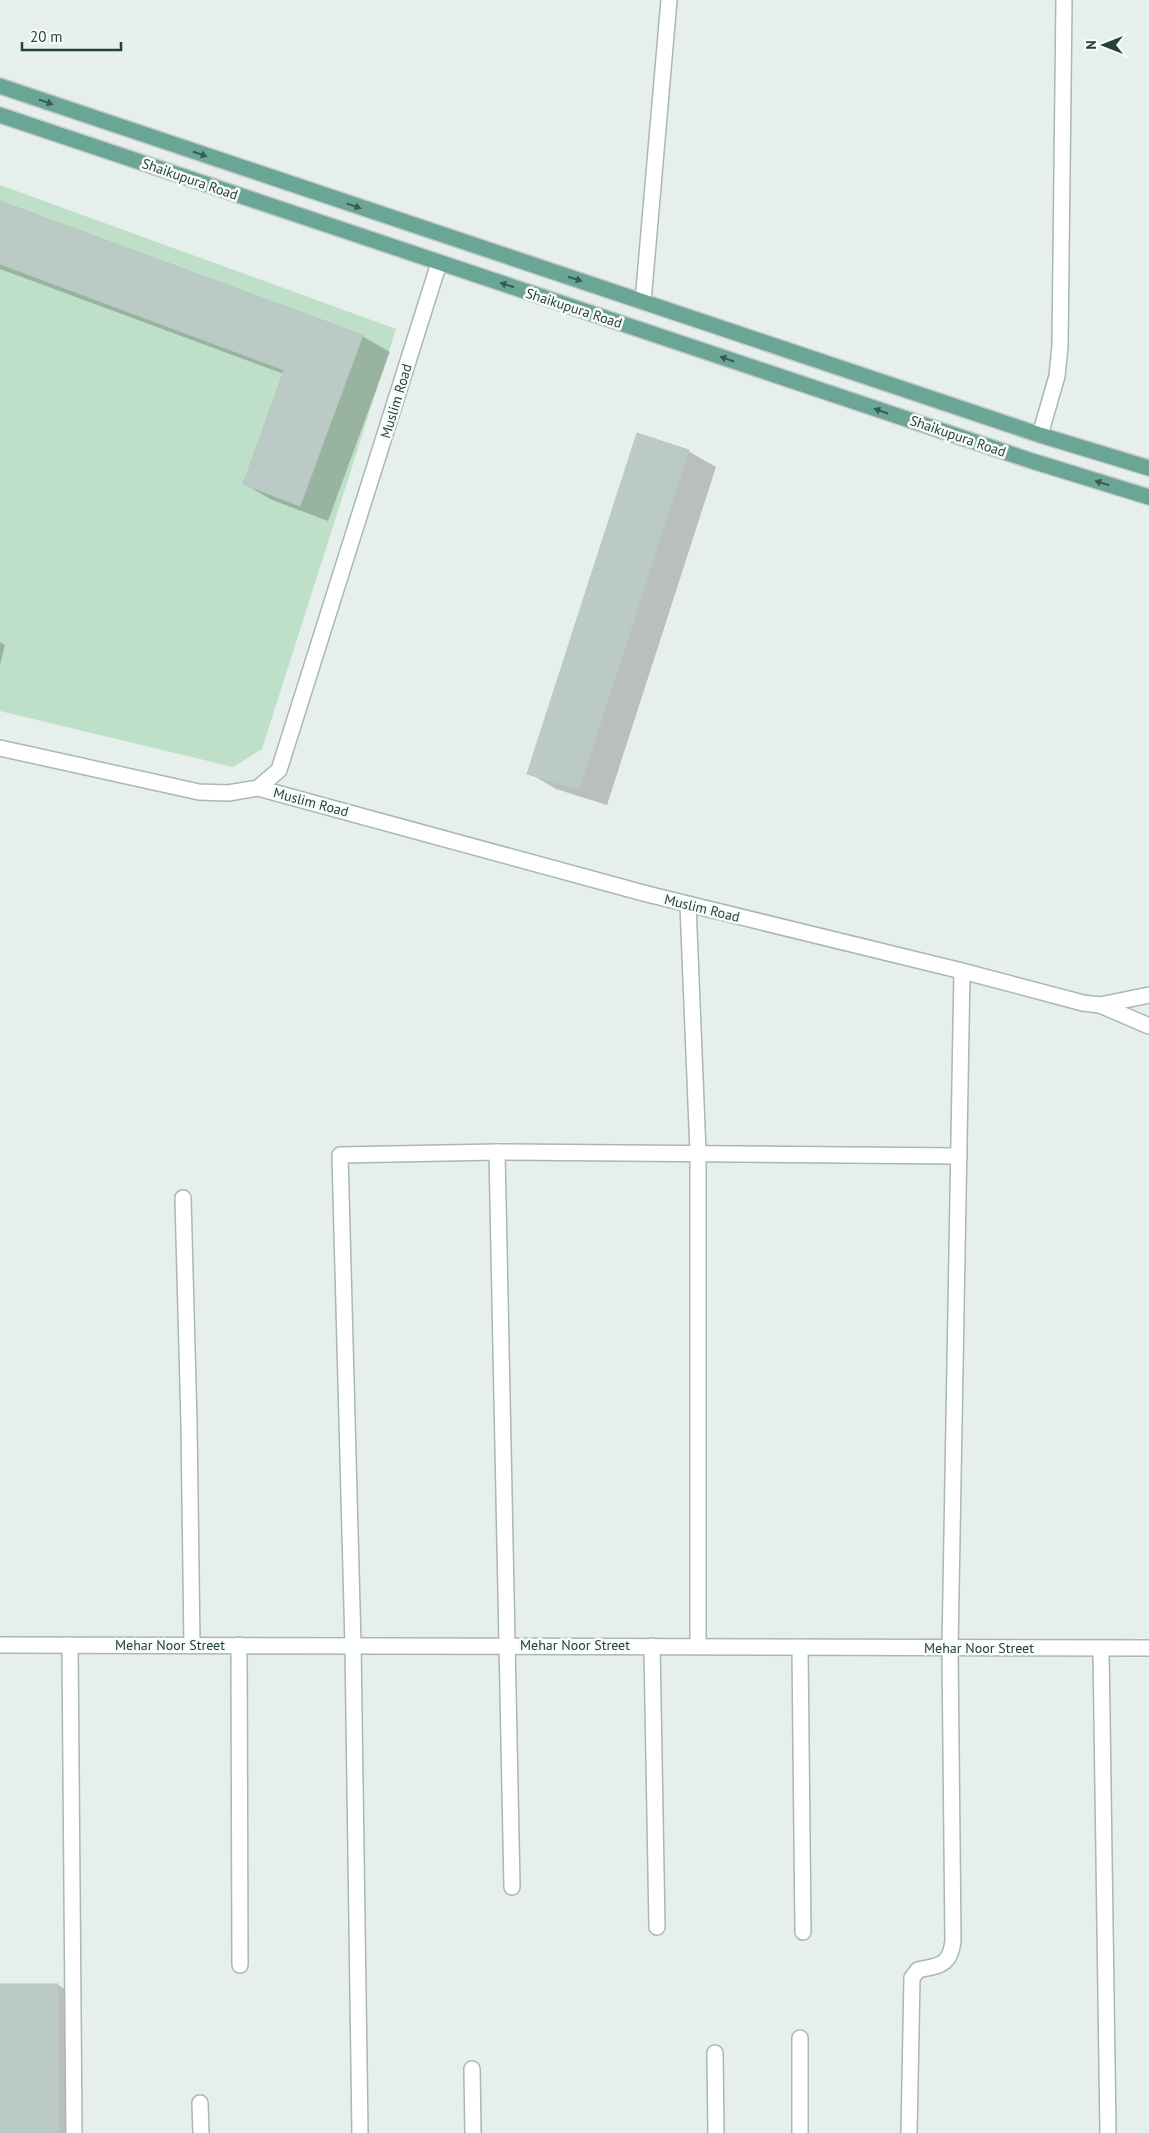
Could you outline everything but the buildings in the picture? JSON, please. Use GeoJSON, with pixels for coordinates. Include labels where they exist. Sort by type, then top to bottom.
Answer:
{"type":"FeatureCollection","features":[{"type":"Feature","properties":{"kind":"main road","name":"Shaikupura Road"},"geometry":{"type":"LineString","coordinates":[[0,86],[1040,435],[1149,468]]}},
{"type":"Feature","properties":{"kind":"main road","name":"Shaikupura Road"},"geometry":{"type":"LineString","coordinates":[[0,115],[1032,461],[1149,497]]}},
{"type":"Feature","properties":{"kind":"street"},"geometry":{"type":"LineString","coordinates":[[643,302],[670,0]]}},
{"type":"Feature","properties":{"kind":"street"},"geometry":{"type":"LineString","coordinates":[[1040,435],[1057,376],[1060,346],[1064,0]]}},
{"type":"Feature","properties":{"kind":"street","name":"Muslim Road"},"geometry":{"type":"LineString","coordinates":[[258,788],[279,770],[290,740],[439,263]]}},
{"type":"Feature","properties":{"kind":"street","name":"Muslim Road"},"geometry":{"type":"LineString","coordinates":[[0,748],[199,792],[228,793],[258,788],[688,905],[962,971],[1065,999],[1100,1005],[1149,995]]}},
{"type":"Feature","properties":{"kind":"street"},"geometry":{"type":"LineString","coordinates":[[688,905],[698,1152],[698,1646]]}},
{"type":"Feature","properties":{"kind":"street"},"geometry":{"type":"LineString","coordinates":[[909,2133],[912,1978],[918,1970],[942,1964],[952,1955],[953,1941],[950,1648],[962,971]]}},
{"type":"Feature","properties":{"kind":"street"},"geometry":{"type":"LineString","coordinates":[[1100,1005],[1149,1026]]}},
{"type":"Feature","properties":{"kind":"street"},"geometry":{"type":"LineString","coordinates":[[360,2133],[353,1645],[340,1155],[497,1152],[698,1152],[959,1156]]}},
{"type":"Feature","properties":{"kind":"street"},"geometry":{"type":"LineString","coordinates":[[497,1152],[512,1886]]}},
{"type":"Feature","properties":{"kind":"street"},"geometry":{"type":"LineString","coordinates":[[183,1198],[192,1645]]}},
{"type":"Feature","properties":{"kind":"street","name":"Mehar Noor Street"},"geometry":{"type":"LineString","coordinates":[[0,1645],[1149,1648]]}},
{"type":"Feature","properties":{"kind":"street"},"geometry":{"type":"LineString","coordinates":[[70,1645],[74,2133]]}},
{"type":"Feature","properties":{"kind":"street"},"geometry":{"type":"LineString","coordinates":[[239,1645],[240,1965]]}},
{"type":"Feature","properties":{"kind":"street"},"geometry":{"type":"LineString","coordinates":[[652,1646],[656,1927]]}},
{"type":"Feature","properties":{"kind":"street"},"geometry":{"type":"LineString","coordinates":[[800,1647],[804,1932]]}},
{"type":"Feature","properties":{"kind":"street"},"geometry":{"type":"LineString","coordinates":[[1101,1649],[1108,2133]]}},
{"type":"Feature","properties":{"kind":"street"},"geometry":{"type":"LineString","coordinates":[[800,2038],[800,2133]]}},
{"type":"Feature","properties":{"kind":"street"},"geometry":{"type":"LineString","coordinates":[[715,2053],[716,2133]]}},
{"type":"Feature","properties":{"kind":"street"},"geometry":{"type":"LineString","coordinates":[[472,2069],[472,2133]]}},
{"type":"Feature","properties":{"kind":"street"},"geometry":{"type":"LineString","coordinates":[[200,2104],[201,2133]]}},
{"type":"Feature","properties":{"kind":"green space"},"geometry":{"type":"Polygon","coordinates":[[[0,185],[396,329],[262,749],[233,767],[0,711],[0,185]]]}}]}
